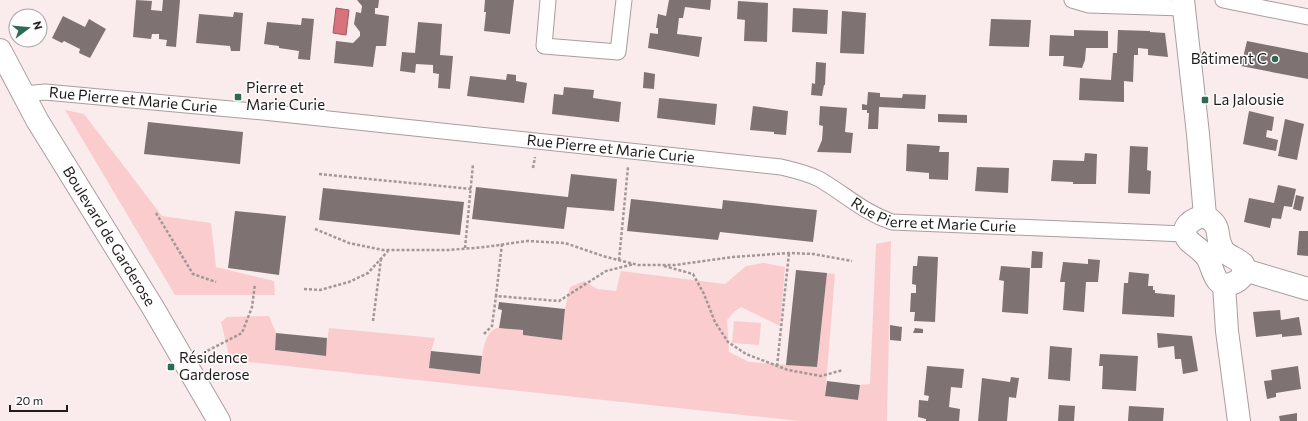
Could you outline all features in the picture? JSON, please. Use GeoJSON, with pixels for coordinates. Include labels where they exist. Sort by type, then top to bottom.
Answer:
{"type":"FeatureCollection","features":[{"type":"Feature","properties":{"kind":"street"},"geometry":{"type":"LineString","coordinates":[[548,0],[544,46],[618,52],[624,0]]}},
{"type":"Feature","properties":{"kind":"street"},"geometry":{"type":"LineString","coordinates":[[1072,0],[1089,5],[1183,4],[1198,134],[1205,216]]}},
{"type":"Feature","properties":{"kind":"street"},"geometry":{"type":"LineString","coordinates":[[1223,0],[1308,17]]}},
{"type":"Feature","properties":{"kind":"street","name":"Boulevard de Garderose"},"geometry":{"type":"LineString","coordinates":[[0,50],[37,120],[164,325],[219,421]]}},
{"type":"Feature","properties":{"kind":"street","name":"Rue Pierre et Marie Curie"},"geometry":{"type":"LineString","coordinates":[[24,96],[45,92],[252,111],[781,167],[799,171],[819,179],[876,216],[892,222],[1185,234]]}},
{"type":"Feature","properties":{"kind":"street"},"geometry":{"type":"LineString","coordinates":[[1205,216],[1213,220],[1217,226],[1223,251],[1238,259],[1243,264],[1244,275],[1239,281],[1228,285],[1219,282],[1214,277],[1210,261],[1206,255],[1195,244],[1189,241],[1185,234],[1189,223],[1195,218],[1205,216]]}},
{"type":"Feature","properties":{"kind":"street"},"geometry":{"type":"LineString","coordinates":[[1244,270],[1308,289]]}},
{"type":"Feature","properties":{"kind":"street"},"geometry":{"type":"LineString","coordinates":[[1224,284],[1227,331],[1239,421]]}},
{"type":"Feature","properties":{"kind":"path"},"geometry":{"type":"LineString","coordinates":[[619,260],[628,162]]}},
{"type":"Feature","properties":{"kind":"path"},"geometry":{"type":"LineString","coordinates":[[465,248],[473,164]]}},
{"type":"Feature","properties":{"kind":"path"},"geometry":{"type":"LineString","coordinates":[[320,174],[471,189]]}},
{"type":"Feature","properties":{"kind":"path"},"geometry":{"type":"LineString","coordinates":[[156,213],[193,274],[216,282]]}},
{"type":"Feature","properties":{"kind":"path"},"geometry":{"type":"LineString","coordinates":[[315,229],[349,243],[383,250],[465,248],[527,241],[565,243],[603,256],[635,264],[675,265],[733,257],[789,253],[813,254],[852,261]]}},
{"type":"Feature","properties":{"kind":"path"},"geometry":{"type":"LineString","coordinates":[[484,334],[492,326],[502,244]]}},
{"type":"Feature","properties":{"kind":"path"},"geometry":{"type":"LineString","coordinates":[[304,289],[320,290],[349,282],[368,273],[388,250]]}},
{"type":"Feature","properties":{"kind":"path"},"geometry":{"type":"LineString","coordinates":[[777,366],[789,253]]}},
{"type":"Feature","properties":{"kind":"path"},"geometry":{"type":"LineString","coordinates":[[372,322],[381,258]]}},
{"type":"Feature","properties":{"kind":"path"},"geometry":{"type":"LineString","coordinates":[[496,296],[559,301],[606,271],[635,264]]}},
{"type":"Feature","properties":{"kind":"path"},"geometry":{"type":"LineString","coordinates":[[660,265],[693,274],[704,294],[715,322],[728,342],[746,354],[788,370],[821,376],[843,370]]}},
{"type":"Feature","properties":{"kind":"path"},"geometry":{"type":"LineString","coordinates":[[201,354],[242,333],[252,307],[255,284]]}},
{"type":"Feature","properties":{"kind":"shaded area"},"geometry":{"type":"Polygon","coordinates":[[[336,8],[349,10],[346,35],[333,33],[336,8]]]}},
{"type":"Feature","properties":{"kind":"shaded area"},"geometry":{"type":"Polygon","coordinates":[[[65,110],[84,114],[162,216],[211,223],[216,267],[274,281],[275,295],[175,295],[65,110]]]}},
{"type":"Feature","properties":{"kind":"shaded area"},"geometry":{"type":"Polygon","coordinates":[[[891,241],[887,421],[800,421],[230,360],[221,322],[227,317],[269,316],[276,333],[275,350],[325,356],[329,328],[435,338],[431,351],[430,368],[480,374],[482,355],[488,335],[497,328],[506,327],[523,330],[523,335],[562,340],[565,309],[570,287],[584,281],[597,289],[616,291],[621,271],[725,284],[746,266],[764,263],[785,267],[780,326],[741,307],[727,320],[729,352],[749,362],[817,367],[827,273],[835,274],[825,396],[858,400],[860,385],[870,384],[876,244],[891,241]]]}},
{"type":"Feature","properties":{"kind":"shaded area"},"geometry":{"type":"Polygon","coordinates":[[[734,321],[761,323],[759,345],[732,343],[734,321]]]}},
{"type":"Feature","properties":{"kind":"building"},"geometry":{"type":"Polygon","coordinates":[[[136,0],[152,1],[151,10],[162,11],[163,0],[180,0],[176,47],[166,46],[167,40],[159,39],[159,34],[152,34],[151,39],[133,37],[136,0]]]}},
{"type":"Feature","properties":{"kind":"building"},"geometry":{"type":"Polygon","coordinates":[[[357,0],[379,0],[378,8],[375,8],[375,14],[389,16],[386,46],[376,46],[373,67],[334,63],[336,41],[353,43],[360,36],[360,32],[354,24],[356,12],[361,13],[362,6],[357,0]]]}},
{"type":"Feature","properties":{"kind":"building"},"geometry":{"type":"Polygon","coordinates":[[[485,0],[514,0],[510,34],[484,31],[486,12],[484,12],[485,0]]]}},
{"type":"Feature","properties":{"kind":"building"},"geometry":{"type":"Polygon","coordinates":[[[669,0],[711,0],[710,10],[685,7],[683,18],[679,18],[677,34],[702,37],[699,57],[648,48],[650,33],[658,34],[658,28],[656,28],[658,14],[666,16],[669,0]]]}},
{"type":"Feature","properties":{"kind":"building"},"geometry":{"type":"Polygon","coordinates":[[[738,1],[768,3],[767,42],[744,41],[745,20],[737,19],[738,1]]]}},
{"type":"Feature","properties":{"kind":"building"},"geometry":{"type":"Polygon","coordinates":[[[793,8],[828,10],[827,34],[792,32],[793,8]]]}},
{"type":"Feature","properties":{"kind":"building"},"geometry":{"type":"Polygon","coordinates":[[[842,11],[866,13],[864,54],[840,53],[842,11]]]}},
{"type":"Feature","properties":{"kind":"building"},"geometry":{"type":"Polygon","coordinates":[[[234,12],[243,13],[240,51],[231,51],[230,46],[196,43],[199,14],[233,17],[234,12]]]}},
{"type":"Feature","properties":{"kind":"building"},"geometry":{"type":"Polygon","coordinates":[[[63,16],[85,27],[89,19],[106,29],[90,58],[79,53],[80,49],[64,41],[62,43],[52,38],[63,16]]]}},
{"type":"Feature","properties":{"kind":"building"},"geometry":{"type":"Polygon","coordinates":[[[302,18],[314,19],[310,60],[298,59],[299,51],[264,44],[267,22],[301,25],[302,18]]]}},
{"type":"Feature","properties":{"kind":"building"},"geometry":{"type":"Polygon","coordinates":[[[991,19],[1031,20],[1029,47],[989,46],[991,19]]]}},
{"type":"Feature","properties":{"kind":"building"},"geometry":{"type":"Polygon","coordinates":[[[418,22],[442,24],[440,55],[453,56],[450,89],[438,88],[439,74],[433,73],[433,65],[416,64],[415,73],[400,71],[402,52],[415,53],[418,22]]]}},
{"type":"Feature","properties":{"kind":"building"},"geometry":{"type":"Polygon","coordinates":[[[1074,30],[1108,31],[1108,48],[1086,48],[1085,60],[1082,68],[1063,66],[1064,56],[1049,56],[1050,35],[1074,36],[1074,30]]]}},
{"type":"Feature","properties":{"kind":"building"},"geometry":{"type":"Polygon","coordinates":[[[1118,30],[1165,33],[1168,57],[1148,55],[1148,49],[1138,48],[1138,55],[1134,55],[1133,82],[1124,81],[1124,102],[1079,100],[1080,78],[1111,80],[1113,53],[1117,53],[1118,30]]]}},
{"type":"Feature","properties":{"kind":"building","name":"Bâtiment C"},"geometry":{"type":"Polygon","coordinates":[[[1247,41],[1308,53],[1308,79],[1241,66],[1247,41]]]}},
{"type":"Feature","properties":{"kind":"building"},"geometry":{"type":"Polygon","coordinates":[[[816,62],[826,63],[825,85],[822,96],[811,95],[812,83],[815,84],[816,62]]]}},
{"type":"Feature","properties":{"kind":"building"},"geometry":{"type":"Polygon","coordinates":[[[644,72],[655,74],[654,89],[643,88],[644,72]]]}},
{"type":"Feature","properties":{"kind":"building"},"geometry":{"type":"Polygon","coordinates":[[[507,74],[516,75],[516,81],[527,83],[524,103],[467,96],[470,76],[506,80],[507,74]]]}},
{"type":"Feature","properties":{"kind":"building"},"geometry":{"type":"Polygon","coordinates":[[[564,87],[594,90],[593,98],[621,102],[619,122],[552,114],[554,94],[563,95],[564,87]]]}},
{"type":"Feature","properties":{"kind":"building"},"geometry":{"type":"Polygon","coordinates":[[[868,92],[880,93],[880,97],[902,98],[903,94],[926,95],[925,109],[879,107],[878,129],[868,129],[869,113],[867,113],[867,110],[862,110],[862,104],[867,105],[868,92]]]}},
{"type":"Feature","properties":{"kind":"building"},"geometry":{"type":"Polygon","coordinates":[[[659,98],[717,104],[715,125],[657,118],[659,98]]]}},
{"type":"Feature","properties":{"kind":"building"},"geometry":{"type":"Polygon","coordinates":[[[753,106],[788,111],[786,135],[774,134],[774,132],[750,130],[753,106]]]}},
{"type":"Feature","properties":{"kind":"building"},"geometry":{"type":"Polygon","coordinates":[[[820,106],[847,108],[845,132],[853,133],[851,153],[817,152],[822,140],[823,126],[819,125],[820,106]]]}},
{"type":"Feature","properties":{"kind":"building"},"geometry":{"type":"Polygon","coordinates":[[[1249,111],[1274,117],[1272,131],[1267,130],[1266,137],[1278,140],[1276,151],[1243,144],[1249,111]]]}},
{"type":"Feature","properties":{"kind":"building"},"geometry":{"type":"Polygon","coordinates":[[[938,114],[967,115],[967,123],[938,122],[938,114]]]}},
{"type":"Feature","properties":{"kind":"building"},"geometry":{"type":"Polygon","coordinates":[[[1285,119],[1304,124],[1297,160],[1278,156],[1285,119]]]}},
{"type":"Feature","properties":{"kind":"building"},"geometry":{"type":"Polygon","coordinates":[[[148,122],[243,132],[240,164],[144,154],[148,122]]]}},
{"type":"Feature","properties":{"kind":"building"},"geometry":{"type":"Polygon","coordinates":[[[907,144],[940,146],[939,152],[949,152],[948,180],[929,179],[929,173],[906,171],[907,144]]]}},
{"type":"Feature","properties":{"kind":"building"},"geometry":{"type":"Polygon","coordinates":[[[1130,146],[1148,147],[1147,170],[1151,171],[1150,194],[1128,193],[1130,146]]]}},
{"type":"Feature","properties":{"kind":"building"},"geometry":{"type":"Polygon","coordinates":[[[1085,153],[1097,154],[1096,184],[1073,184],[1073,182],[1051,181],[1053,160],[1084,161],[1085,153]]]}},
{"type":"Feature","properties":{"kind":"building"},"geometry":{"type":"Polygon","coordinates":[[[977,167],[1009,168],[1008,193],[975,191],[977,167]]]}},
{"type":"Feature","properties":{"kind":"building"},"geometry":{"type":"Polygon","coordinates":[[[571,174],[617,179],[614,211],[567,207],[564,229],[472,219],[476,187],[568,197],[571,174]]]}},
{"type":"Feature","properties":{"kind":"building"},"geometry":{"type":"Polygon","coordinates":[[[1278,185],[1296,189],[1292,207],[1284,206],[1281,219],[1272,218],[1270,228],[1244,222],[1249,198],[1274,203],[1278,185]]]}},
{"type":"Feature","properties":{"kind":"building"},"geometry":{"type":"Polygon","coordinates":[[[323,188],[464,202],[460,235],[319,220],[323,188]]]}},
{"type":"Feature","properties":{"kind":"building"},"geometry":{"type":"Polygon","coordinates":[[[1296,195],[1304,197],[1301,211],[1293,209],[1296,195]]]}},
{"type":"Feature","properties":{"kind":"building"},"geometry":{"type":"Polygon","coordinates":[[[631,199],[722,209],[723,200],[817,210],[813,242],[720,232],[718,240],[627,231],[631,199]]]}},
{"type":"Feature","properties":{"kind":"building"},"geometry":{"type":"Polygon","coordinates":[[[235,211],[286,216],[279,275],[228,268],[235,211]]]}},
{"type":"Feature","properties":{"kind":"building"},"geometry":{"type":"Polygon","coordinates":[[[1299,231],[1308,231],[1308,256],[1297,255],[1299,231]]]}},
{"type":"Feature","properties":{"kind":"building"},"geometry":{"type":"Polygon","coordinates":[[[1032,251],[1043,252],[1042,268],[1031,268],[1032,251]]]}},
{"type":"Feature","properties":{"kind":"building"},"geometry":{"type":"Polygon","coordinates":[[[918,256],[938,257],[935,322],[914,321],[915,312],[910,312],[911,293],[916,293],[916,285],[912,284],[913,266],[917,266],[918,256]]]}},
{"type":"Feature","properties":{"kind":"building"},"geometry":{"type":"Polygon","coordinates":[[[1088,259],[1100,260],[1098,282],[1086,282],[1084,312],[1063,310],[1065,282],[1060,282],[1063,262],[1088,264],[1088,259]]]}},
{"type":"Feature","properties":{"kind":"building"},"geometry":{"type":"Polygon","coordinates":[[[1001,266],[1030,268],[1028,314],[1002,312],[1004,281],[999,280],[1001,266]]]}},
{"type":"Feature","properties":{"kind":"building"},"geometry":{"type":"Polygon","coordinates":[[[796,270],[827,273],[817,367],[786,365],[796,270]]]}},
{"type":"Feature","properties":{"kind":"building"},"geometry":{"type":"Polygon","coordinates":[[[1129,272],[1149,274],[1148,286],[1153,286],[1155,293],[1175,295],[1174,317],[1122,314],[1124,283],[1128,283],[1129,272]]]}},
{"type":"Feature","properties":{"kind":"building"},"geometry":{"type":"Polygon","coordinates":[[[499,302],[565,309],[562,340],[523,335],[523,330],[499,328],[502,310],[498,309],[499,302]]]}},
{"type":"Feature","properties":{"kind":"building"},"geometry":{"type":"Polygon","coordinates":[[[1280,310],[1281,320],[1299,317],[1302,335],[1282,337],[1282,334],[1256,337],[1253,312],[1280,310]]]}},
{"type":"Feature","properties":{"kind":"building"},"geometry":{"type":"Polygon","coordinates":[[[890,325],[902,327],[901,341],[890,340],[890,325]]]}},
{"type":"Feature","properties":{"kind":"building"},"geometry":{"type":"Polygon","coordinates":[[[915,328],[923,329],[923,333],[913,333],[915,328]]]}},
{"type":"Feature","properties":{"kind":"building"},"geometry":{"type":"Polygon","coordinates":[[[276,333],[327,338],[326,356],[275,350],[276,333]]]}},
{"type":"Feature","properties":{"kind":"building"},"geometry":{"type":"Polygon","coordinates":[[[1157,333],[1192,336],[1198,371],[1183,374],[1181,359],[1175,359],[1174,346],[1158,348],[1157,333]]]}},
{"type":"Feature","properties":{"kind":"building"},"geometry":{"type":"Polygon","coordinates":[[[1050,346],[1072,348],[1070,381],[1048,379],[1050,346]]]}},
{"type":"Feature","properties":{"kind":"building"},"geometry":{"type":"Polygon","coordinates":[[[431,351],[482,356],[480,374],[429,368],[431,351]]]}},
{"type":"Feature","properties":{"kind":"building"},"geometry":{"type":"Polygon","coordinates":[[[1100,354],[1138,356],[1136,391],[1102,389],[1103,366],[1099,366],[1100,354]]]}},
{"type":"Feature","properties":{"kind":"building"},"geometry":{"type":"Polygon","coordinates":[[[927,366],[964,369],[962,388],[951,387],[949,407],[960,409],[959,421],[926,421],[926,419],[918,417],[919,400],[928,401],[929,396],[924,395],[927,366]]]}},
{"type":"Feature","properties":{"kind":"building"},"geometry":{"type":"Polygon","coordinates":[[[1298,366],[1301,389],[1276,393],[1276,397],[1267,399],[1264,381],[1272,380],[1271,370],[1298,366]]]}},
{"type":"Feature","properties":{"kind":"building"},"geometry":{"type":"Polygon","coordinates":[[[1011,377],[1019,378],[1016,398],[1009,397],[1007,421],[978,421],[982,378],[1010,382],[1011,377]]]}},
{"type":"Feature","properties":{"kind":"building"},"geometry":{"type":"Polygon","coordinates":[[[827,381],[860,385],[858,400],[825,396],[827,381]]]}},
{"type":"Feature","properties":{"kind":"building"},"geometry":{"type":"Polygon","coordinates":[[[1059,405],[1075,406],[1074,421],[1058,421],[1059,405]]]}},
{"type":"Feature","properties":{"kind":"building"},"geometry":{"type":"Polygon","coordinates":[[[1129,406],[1164,408],[1163,421],[1128,421],[1129,406]]]}},
{"type":"Feature","properties":{"kind":"building"},"geometry":{"type":"Polygon","coordinates":[[[1297,413],[1297,421],[1280,421],[1279,416],[1297,413]]]}},
{"type":"Feature","properties":{"kind":"place","name":"Bâtiment C"},"geometry":{"type":"Point","coordinates":[1275,59]}},
{"type":"Feature","properties":{"kind":"place","name":"Pierre et Marie Curie"},"geometry":{"type":"Point","coordinates":[238,97]}},
{"type":"Feature","properties":{"kind":"place","name":"La Jalousie"},"geometry":{"type":"Point","coordinates":[1205,100]}},
{"type":"Feature","properties":{"kind":"place","name":"Résidence Garderose"},"geometry":{"type":"Point","coordinates":[171,367]}}]}
